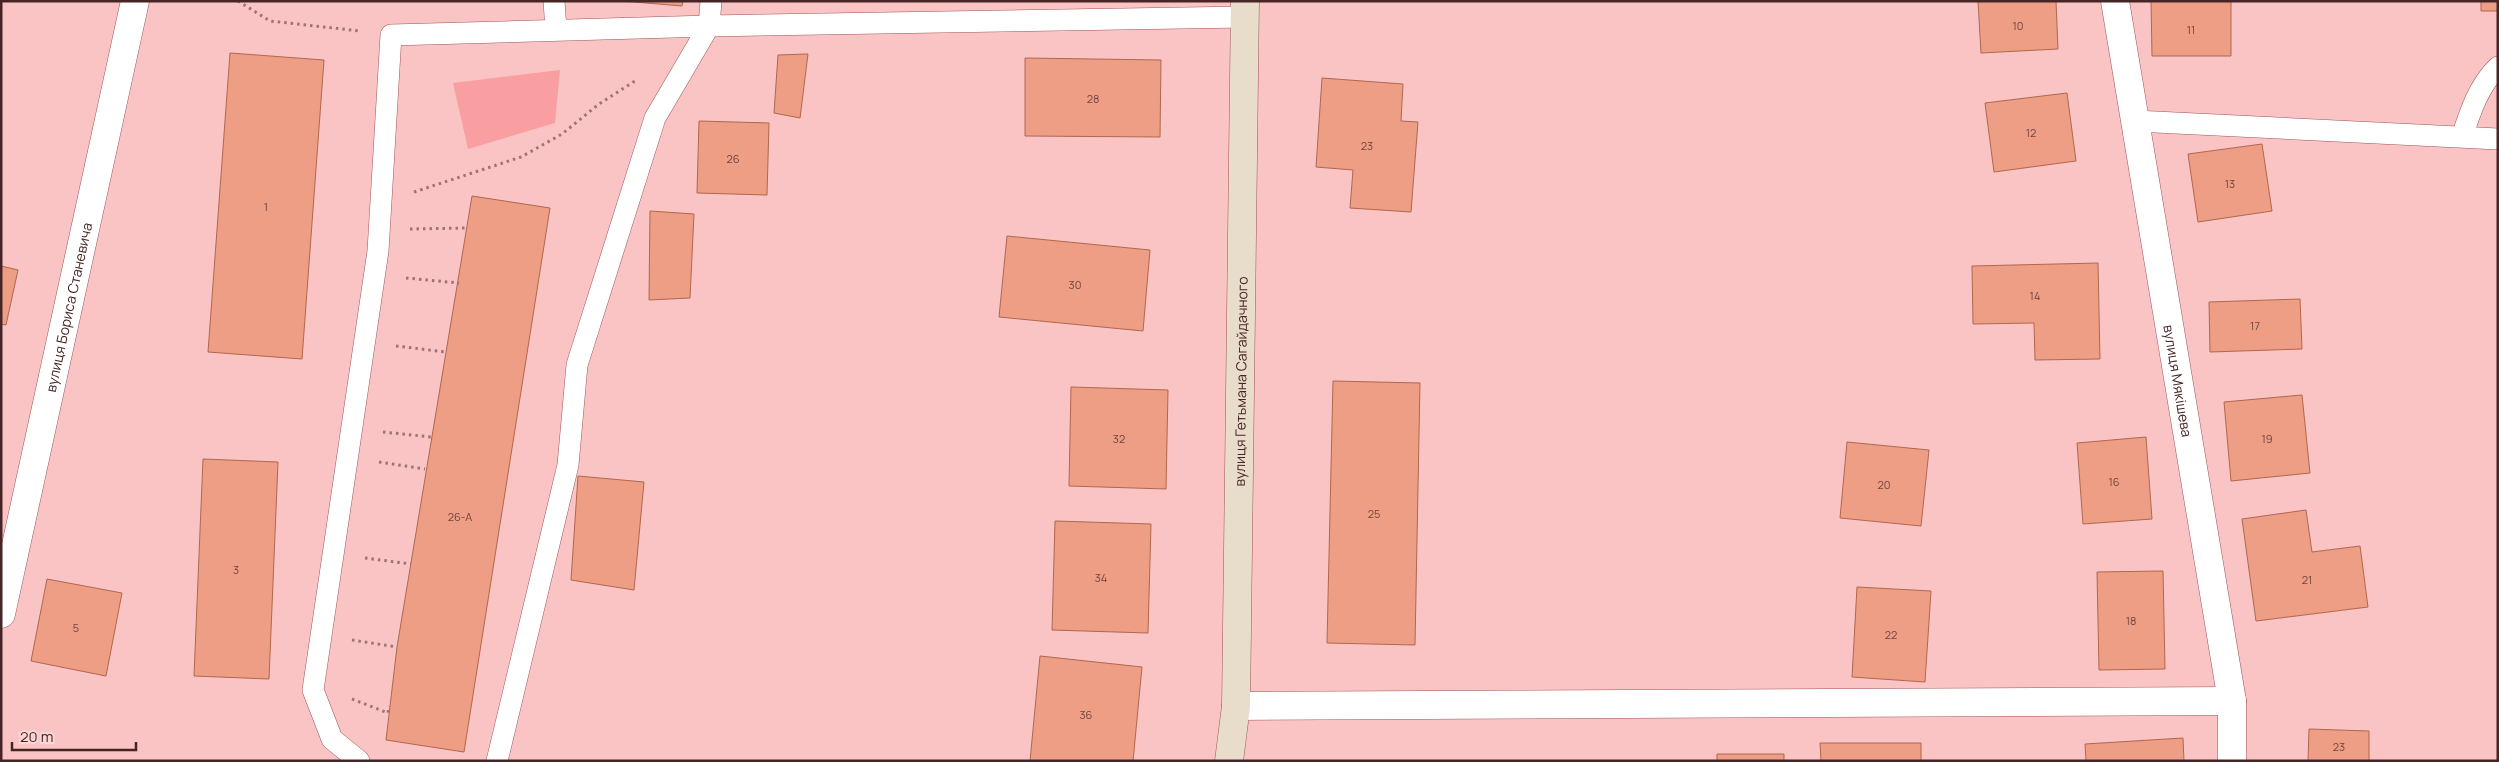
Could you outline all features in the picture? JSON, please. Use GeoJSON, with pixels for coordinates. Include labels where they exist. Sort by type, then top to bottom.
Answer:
{"type":"FeatureCollection","features":[{"type":"Feature","properties":{"kind":"main road","name":"вулиця Гетьмана Сагайдачного"},"geometry":{"type":"LineString","coordinates":[[1229,761],[1236,706],[1244,9]]}},
{"type":"Feature","properties":{"kind":"street","name":"вулиця Бориса Станевича"},"geometry":{"type":"LineString","coordinates":[[1,614],[135,1]]}},
{"type":"Feature","properties":{"kind":"street","name":"вулиця Мякішева"},"geometry":{"type":"LineString","coordinates":[[2115,1],[2232,701],[2232,761]]}},
{"type":"Feature","properties":{"kind":"street"},"geometry":{"type":"LineString","coordinates":[[1236,706],[2232,701]]}},
{"type":"Feature","properties":{"kind":"lane"},"geometry":{"type":"LineString","coordinates":[[554,1],[556,30]]}},
{"type":"Feature","properties":{"kind":"lane"},"geometry":{"type":"LineString","coordinates":[[497,761],[568,465],[577,365],[655,118],[709,26],[711,1]]}},
{"type":"Feature","properties":{"kind":"lane"},"geometry":{"type":"LineString","coordinates":[[346,757],[332,739],[313,690],[378,251],[391,35],[1244,9]]}},
{"type":"Feature","properties":{"kind":"lane"},"geometry":{"type":"LineString","coordinates":[[2462,137],[2472,106],[2491,74],[2498,67]]}},
{"type":"Feature","properties":{"kind":"lane"},"geometry":{"type":"LineString","coordinates":[[2135,121],[2498,139]]}},
{"type":"Feature","properties":{"kind":"path"},"geometry":{"type":"LineString","coordinates":[[238,1],[270,21],[391,35]]}},
{"type":"Feature","properties":{"kind":"path"},"geometry":{"type":"LineString","coordinates":[[521,157],[562,134],[600,104],[639,78]]}},
{"type":"Feature","properties":{"kind":"path"},"geometry":{"type":"LineString","coordinates":[[402,229],[467,228]]}},
{"type":"Feature","properties":{"kind":"path"},"geometry":{"type":"LineString","coordinates":[[405,278],[459,283]]}},
{"type":"Feature","properties":{"kind":"path"},"geometry":{"type":"LineString","coordinates":[[394,346],[446,352]]}},
{"type":"Feature","properties":{"kind":"path"},"geometry":{"type":"LineString","coordinates":[[382,432],[431,437]]}},
{"type":"Feature","properties":{"kind":"path"},"geometry":{"type":"LineString","coordinates":[[377,462],[425,468]]}},
{"type":"Feature","properties":{"kind":"path"},"geometry":{"type":"LineString","coordinates":[[356,557],[411,564]]}},
{"type":"Feature","properties":{"kind":"path"},"geometry":{"type":"LineString","coordinates":[[344,639],[397,647]]}},
{"type":"Feature","properties":{"kind":"path"},"geometry":{"type":"LineString","coordinates":[[346,696],[388,713],[389,706]]}},
{"type":"Feature","properties":{"kind":"shaded area"},"geometry":{"type":"Polygon","coordinates":[[[560,70],[555,123],[468,149],[453,83],[560,70]]]}},
{"type":"Feature","properties":{"kind":"building"},"geometry":{"type":"Polygon","coordinates":[[[622,1],[683,1],[682,6],[622,1]]]}},
{"type":"Feature","properties":{"kind":"building"},"geometry":{"type":"Polygon","coordinates":[[[1978,1],[2056,1],[2058,49],[1981,53],[1978,1]]]}},
{"type":"Feature","properties":{"kind":"building"},"geometry":{"type":"Polygon","coordinates":[[[2151,1],[2231,1],[2231,56],[2152,56],[2151,1]]]}},
{"type":"Feature","properties":{"kind":"building"},"geometry":{"type":"Polygon","coordinates":[[[2481,1],[2498,1],[2498,11],[2481,11],[2481,1]]]}},
{"type":"Feature","properties":{"kind":"building"},"geometry":{"type":"Polygon","coordinates":[[[230,53],[324,60],[302,359],[208,352],[230,53]]]}},
{"type":"Feature","properties":{"kind":"building"},"geometry":{"type":"Polygon","coordinates":[[[808,54],[800,118],[774,113],[778,55],[808,54]]]}},
{"type":"Feature","properties":{"kind":"building"},"geometry":{"type":"Polygon","coordinates":[[[1025,58],[1161,60],[1160,137],[1025,136],[1025,58]]]}},
{"type":"Feature","properties":{"kind":"building"},"geometry":{"type":"Polygon","coordinates":[[[1322,78],[1403,84],[1401,121],[1418,122],[1411,212],[1350,208],[1353,170],[1316,167],[1322,78]]]}},
{"type":"Feature","properties":{"kind":"building"},"geometry":{"type":"Polygon","coordinates":[[[2067,93],[2076,161],[1994,172],[1985,103],[2067,93]]]}},
{"type":"Feature","properties":{"kind":"building"},"geometry":{"type":"Polygon","coordinates":[[[699,121],[769,123],[767,195],[697,193],[699,121]]]}},
{"type":"Feature","properties":{"kind":"building"},"geometry":{"type":"Polygon","coordinates":[[[2262,144],[2272,211],[2198,222],[2188,154],[2262,144]]]}},
{"type":"Feature","properties":{"kind":"building"},"geometry":{"type":"Polygon","coordinates":[[[472,196],[550,208],[464,752],[386,740],[397,647],[472,196]]]}},
{"type":"Feature","properties":{"kind":"building"},"geometry":{"type":"Polygon","coordinates":[[[650,211],[694,214],[690,298],[649,300],[650,211]]]}},
{"type":"Feature","properties":{"kind":"building"},"geometry":{"type":"Polygon","coordinates":[[[1007,236],[1150,250],[1143,331],[999,317],[1007,236]]]}},
{"type":"Feature","properties":{"kind":"building"},"geometry":{"type":"Polygon","coordinates":[[[2098,263],[2100,359],[2035,360],[2034,323],[1973,324],[1972,266],[2098,263]]]}},
{"type":"Feature","properties":{"kind":"building"},"geometry":{"type":"Polygon","coordinates":[[[1,266],[18,270],[6,325],[1,324],[1,266]]]}},
{"type":"Feature","properties":{"kind":"building"},"geometry":{"type":"Polygon","coordinates":[[[2300,299],[2302,349],[2210,352],[2209,302],[2300,299]]]}},
{"type":"Feature","properties":{"kind":"building"},"geometry":{"type":"Polygon","coordinates":[[[1333,381],[1420,383],[1415,645],[1327,643],[1333,381]]]}},
{"type":"Feature","properties":{"kind":"building"},"geometry":{"type":"Polygon","coordinates":[[[1071,387],[1168,390],[1166,489],[1069,486],[1071,387]]]}},
{"type":"Feature","properties":{"kind":"building"},"geometry":{"type":"Polygon","coordinates":[[[2302,395],[2310,473],[2231,481],[2224,402],[2302,395]]]}},
{"type":"Feature","properties":{"kind":"building"},"geometry":{"type":"Polygon","coordinates":[[[2146,437],[2152,519],[2083,524],[2077,443],[2146,437]]]}},
{"type":"Feature","properties":{"kind":"building"},"geometry":{"type":"Polygon","coordinates":[[[1847,442],[1929,450],[1921,526],[1840,518],[1847,442]]]}},
{"type":"Feature","properties":{"kind":"building"},"geometry":{"type":"Polygon","coordinates":[[[203,459],[278,462],[269,679],[194,676],[203,459]]]}},
{"type":"Feature","properties":{"kind":"building"},"geometry":{"type":"Polygon","coordinates":[[[578,476],[644,482],[634,590],[571,580],[578,476]]]}},
{"type":"Feature","properties":{"kind":"building"},"geometry":{"type":"Polygon","coordinates":[[[2306,510],[2312,552],[2360,546],[2368,607],[2256,621],[2242,519],[2306,510]]]}},
{"type":"Feature","properties":{"kind":"building"},"geometry":{"type":"Polygon","coordinates":[[[1055,521],[1151,524],[1148,633],[1052,630],[1055,521]]]}},
{"type":"Feature","properties":{"kind":"building"},"geometry":{"type":"Polygon","coordinates":[[[2163,571],[2165,669],[2099,670],[2097,572],[2163,571]]]}},
{"type":"Feature","properties":{"kind":"building"},"geometry":{"type":"Polygon","coordinates":[[[47,579],[122,593],[106,676],[31,661],[47,579]]]}},
{"type":"Feature","properties":{"kind":"building"},"geometry":{"type":"Polygon","coordinates":[[[1857,587],[1931,591],[1925,682],[1852,677],[1857,587]]]}},
{"type":"Feature","properties":{"kind":"building"},"geometry":{"type":"Polygon","coordinates":[[[1040,656],[1142,667],[1133,761],[1030,761],[1040,656]]]}},
{"type":"Feature","properties":{"kind":"building"},"geometry":{"type":"Polygon","coordinates":[[[2309,729],[2369,731],[2369,761],[2308,761],[2309,729]]]}},
{"type":"Feature","properties":{"kind":"building"},"geometry":{"type":"Polygon","coordinates":[[[2183,738],[2184,761],[2086,761],[2085,744],[2183,738]]]}},
{"type":"Feature","properties":{"kind":"building"},"geometry":{"type":"Polygon","coordinates":[[[1820,743],[1921,743],[1921,761],[1821,761],[1820,743]]]}},
{"type":"Feature","properties":{"kind":"building"},"geometry":{"type":"Polygon","coordinates":[[[1717,754],[1784,754],[1784,761],[1717,761],[1717,754]]]}}]}
